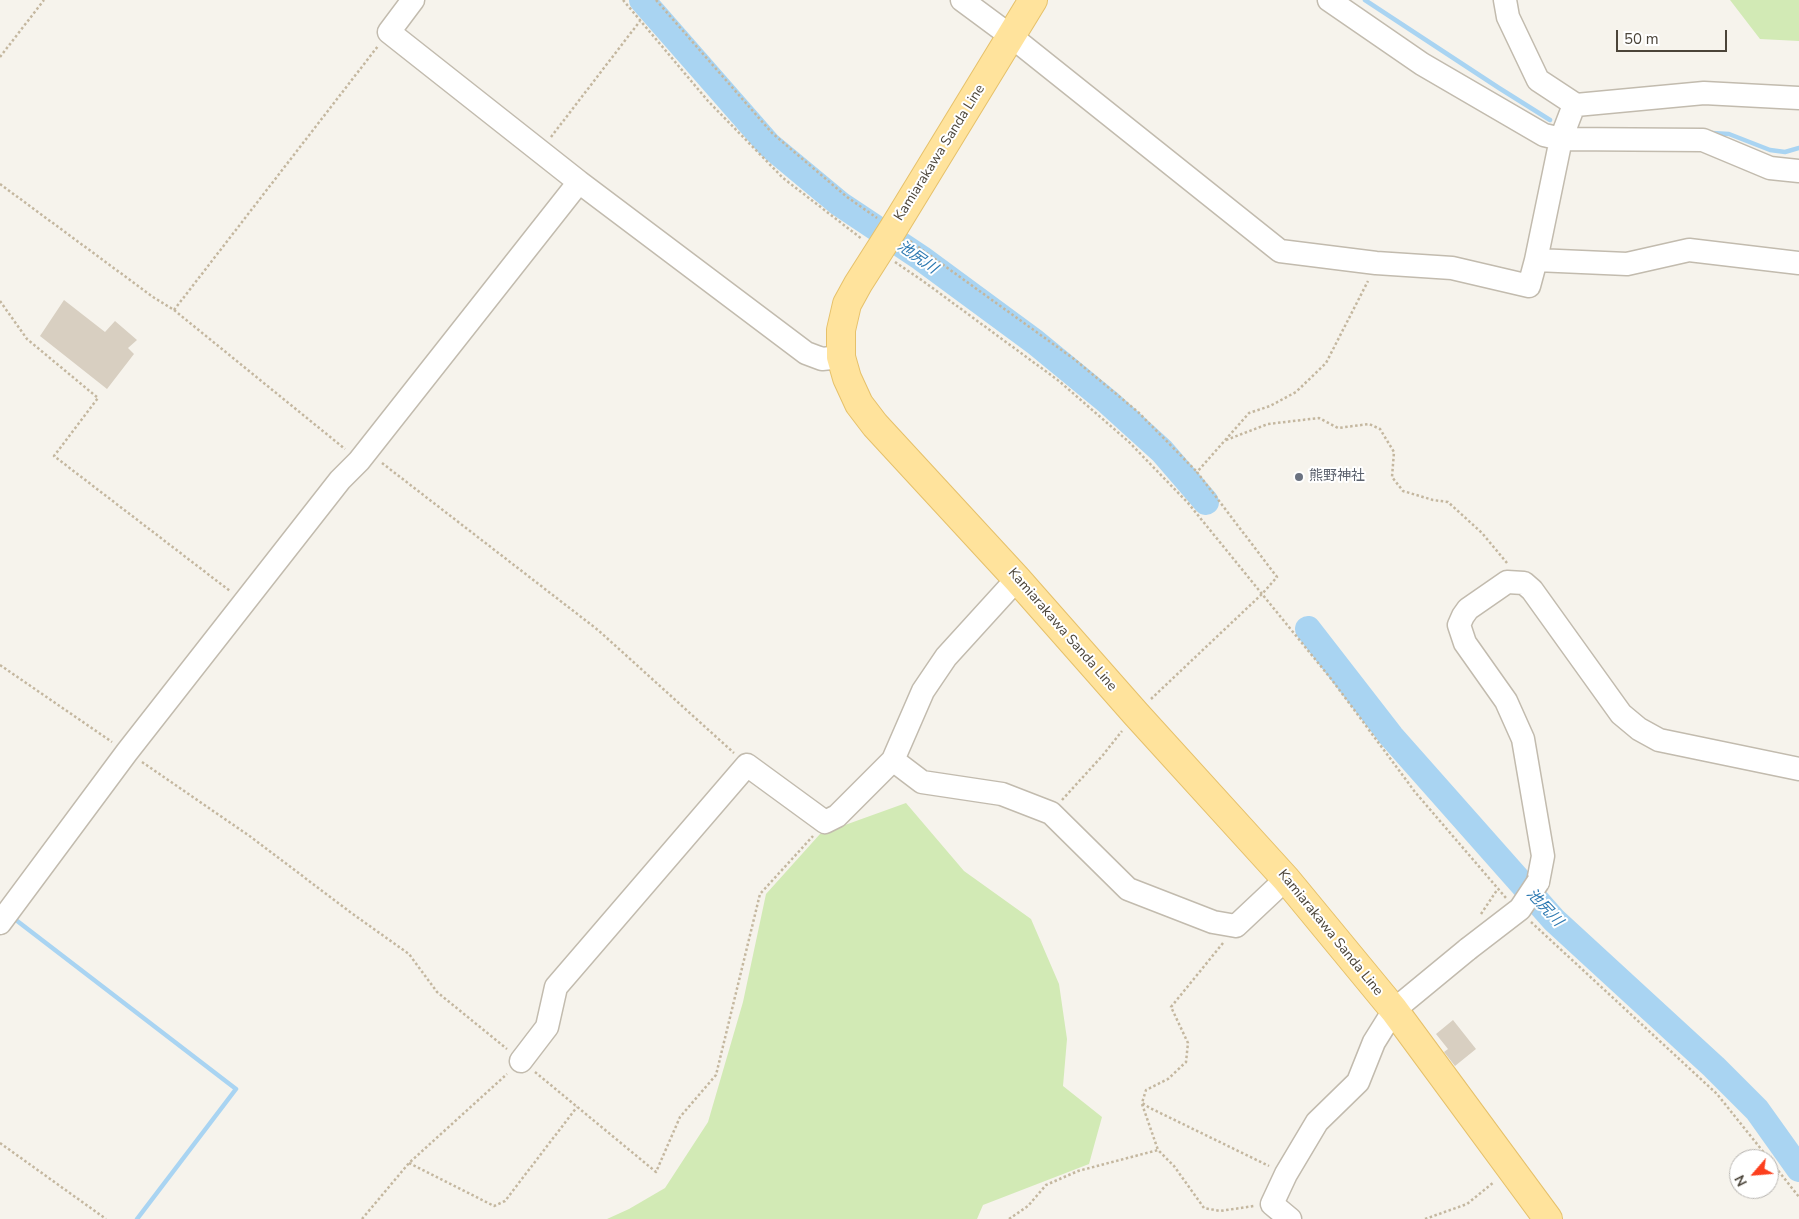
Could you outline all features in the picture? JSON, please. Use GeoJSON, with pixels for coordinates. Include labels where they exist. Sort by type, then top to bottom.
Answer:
{"type":"FeatureCollection","features":[{"type":"Feature","properties":{"kind":"main road","name":"Kamiarakawa Sanda Line"},"geometry":{"type":"LineString","coordinates":[[1034,0],[848,304],[841,330],[841,357],[847,378],[859,404],[875,425],[1286,879],[1394,1010],[1548,1219]]}},
{"type":"Feature","properties":{"kind":"street"},"geometry":{"type":"LineString","coordinates":[[413,0],[389,32],[540,152],[806,353],[822,359],[841,357]]}},
{"type":"Feature","properties":{"kind":"street"},"geometry":{"type":"LineString","coordinates":[[962,0],[1012,37],[1280,251],[1376,264],[1452,268],[1529,286],[1561,139],[1574,105],[1576,105]]}},
{"type":"Feature","properties":{"kind":"street"},"geometry":{"type":"LineString","coordinates":[[1329,0],[1422,64],[1544,135],[1561,139],[1702,140],[1770,168],[1799,171]]}},
{"type":"Feature","properties":{"kind":"street"},"geometry":{"type":"LineString","coordinates":[[1505,0],[1508,17],[1538,80],[1576,105],[1704,93],[1799,98]]}},
{"type":"Feature","properties":{"kind":"street"},"geometry":{"type":"LineString","coordinates":[[5,917],[95,793],[244,602],[340,480],[359,461],[579,182]]}},
{"type":"Feature","properties":{"kind":"street"},"geometry":{"type":"LineString","coordinates":[[1536,260],[1627,264],[1689,250],[1799,264]]}},
{"type":"Feature","properties":{"kind":"street"},"geometry":{"type":"LineString","coordinates":[[521,1061],[547,1027],[556,988],[747,765],[825,822],[837,816],[893,760],[923,691],[946,657],[1017,580]]}},
{"type":"Feature","properties":{"kind":"street"},"geometry":{"type":"LineString","coordinates":[[1290,1219],[1272,1204],[1286,1174],[1317,1122],[1358,1082],[1374,1042],[1394,1010],[1520,909],[1538,882],[1543,856],[1523,739],[1506,701],[1465,643],[1459,625],[1468,609],[1507,582],[1524,584],[1532,590],[1621,714],[1639,729],[1659,740],[1799,769]]}},
{"type":"Feature","properties":{"kind":"street"},"geometry":{"type":"LineString","coordinates":[[893,760],[922,782],[1002,794],[1051,812],[1128,889],[1213,922],[1236,926],[1286,879]]}},
{"type":"Feature","properties":{"kind":"path"},"geometry":{"type":"LineString","coordinates":[[0,58],[44,0]]}},
{"type":"Feature","properties":{"kind":"path"},"geometry":{"type":"LineString","coordinates":[[622,0],[708,101],[783,178],[886,240],[1074,359],[1138,412],[1197,472],[1278,577],[1136,714],[1051,812]]}},
{"type":"Feature","properties":{"kind":"path"},"geometry":{"type":"LineString","coordinates":[[656,0],[772,133],[847,197],[923,280],[1059,381],[1129,442],[1188,503],[1332,680],[1415,792],[1512,904]]}},
{"type":"Feature","properties":{"kind":"path"},"geometry":{"type":"LineString","coordinates":[[540,152],[640,21]]}},
{"type":"Feature","properties":{"kind":"path"},"geometry":{"type":"LineString","coordinates":[[174,310],[389,32]]}},
{"type":"Feature","properties":{"kind":"path"},"geometry":{"type":"LineString","coordinates":[[0,184],[174,310],[359,461],[381,462],[587,621],[747,765]]}},
{"type":"Feature","properties":{"kind":"path"},"geometry":{"type":"LineString","coordinates":[[1197,472],[1249,413],[1270,406],[1296,392],[1326,363],[1356,307],[1376,264]]}},
{"type":"Feature","properties":{"kind":"path"},"geometry":{"type":"LineString","coordinates":[[0,301],[27,339],[98,398],[54,456],[244,602]]}},
{"type":"Feature","properties":{"kind":"path"},"geometry":{"type":"LineString","coordinates":[[1224,440],[1268,424],[1319,418],[1338,428],[1369,424],[1380,429],[1394,452],[1392,477],[1403,491],[1433,500],[1448,502],[1482,533],[1524,584]]}},
{"type":"Feature","properties":{"kind":"path"},"geometry":{"type":"LineString","coordinates":[[0,665],[251,836],[350,912],[409,954],[437,992],[656,1172],[680,1117],[716,1074],[760,894],[825,822]]}},
{"type":"Feature","properties":{"kind":"path"},"geometry":{"type":"LineString","coordinates":[[1526,918],[1717,1094],[1761,1149]]}},
{"type":"Feature","properties":{"kind":"path"},"geometry":{"type":"LineString","coordinates":[[1236,926],[1171,1007],[1188,1043],[1186,1062],[1168,1079],[1146,1090],[1142,1103],[1158,1150],[1174,1166],[1204,1208],[1220,1211],[1272,1204]]}},
{"type":"Feature","properties":{"kind":"path"},"geometry":{"type":"LineString","coordinates":[[362,1219],[409,1163],[521,1061]]}},
{"type":"Feature","properties":{"kind":"path"},"geometry":{"type":"LineString","coordinates":[[1142,1103],[1286,1174]]}},
{"type":"Feature","properties":{"kind":"path"},"geometry":{"type":"LineString","coordinates":[[409,1163],[494,1206],[505,1201],[577,1107]]}},
{"type":"Feature","properties":{"kind":"path"},"geometry":{"type":"LineString","coordinates":[[0,1143],[106,1219]]}},
{"type":"Feature","properties":{"kind":"path"},"geometry":{"type":"LineString","coordinates":[[1009,1219],[1028,1206],[1046,1185],[1078,1171],[1158,1150]]}},
{"type":"Feature","properties":{"kind":"path"},"geometry":{"type":"LineString","coordinates":[[1425,1219],[1467,1204],[1510,1168]]}},
{"type":"Feature","properties":{"kind":"path"},"geometry":{"type":"LineString","coordinates":[[1779,1172],[1799,1197]]}},
{"type":"Feature","properties":{"kind":"green space"},"geometry":{"type":"Polygon","coordinates":[[[1730,0],[1799,0],[1799,41],[1760,39],[1730,0]]]}},
{"type":"Feature","properties":{"kind":"green space"},"geometry":{"type":"Polygon","coordinates":[[[906,803],[964,871],[1031,919],[1059,984],[1067,1039],[1063,1086],[1102,1117],[1089,1164],[983,1205],[977,1219],[607,1219],[629,1209],[665,1188],[708,1122],[743,1002],[766,894],[820,834],[906,803]]]}},
{"type":"Feature","properties":{"kind":"building"},"geometry":{"type":"Polygon","coordinates":[[[64,300],[105,332],[115,321],[137,340],[128,348],[134,354],[107,389],[40,336],[64,300]]]}},
{"type":"Feature","properties":{"kind":"building"},"geometry":{"type":"Polygon","coordinates":[[[1453,1020],[1476,1049],[1455,1066],[1444,1052],[1448,1049],[1436,1034],[1453,1020]]]}},
{"type":"Feature","properties":{"kind":"waterway","name":"池尻川"},"geometry":{"type":"LineString","coordinates":[[642,0],[769,145],[840,204],[921,258],[1035,342],[1108,402],[1162,451],[1206,502]]}},
{"type":"Feature","properties":{"kind":"waterway"},"geometry":{"type":"LineString","coordinates":[[1365,0],[1550,120]]}},
{"type":"Feature","properties":{"kind":"waterway"},"geometry":{"type":"LineString","coordinates":[[1712,133],[1729,134],[1770,150],[1785,152],[1799,148]]}},
{"type":"Feature","properties":{"kind":"waterway","name":"池尻川"},"geometry":{"type":"LineString","coordinates":[[1308,629],[1391,736],[1554,920],[1714,1067],[1757,1110],[1799,1169]]}},
{"type":"Feature","properties":{"kind":"waterway"},"geometry":{"type":"LineString","coordinates":[[12,917],[236,1089],[137,1219]]}},
{"type":"Feature","properties":{"kind":"place","name":"熊野神社"},"geometry":{"type":"Point","coordinates":[1299,477]}}]}
